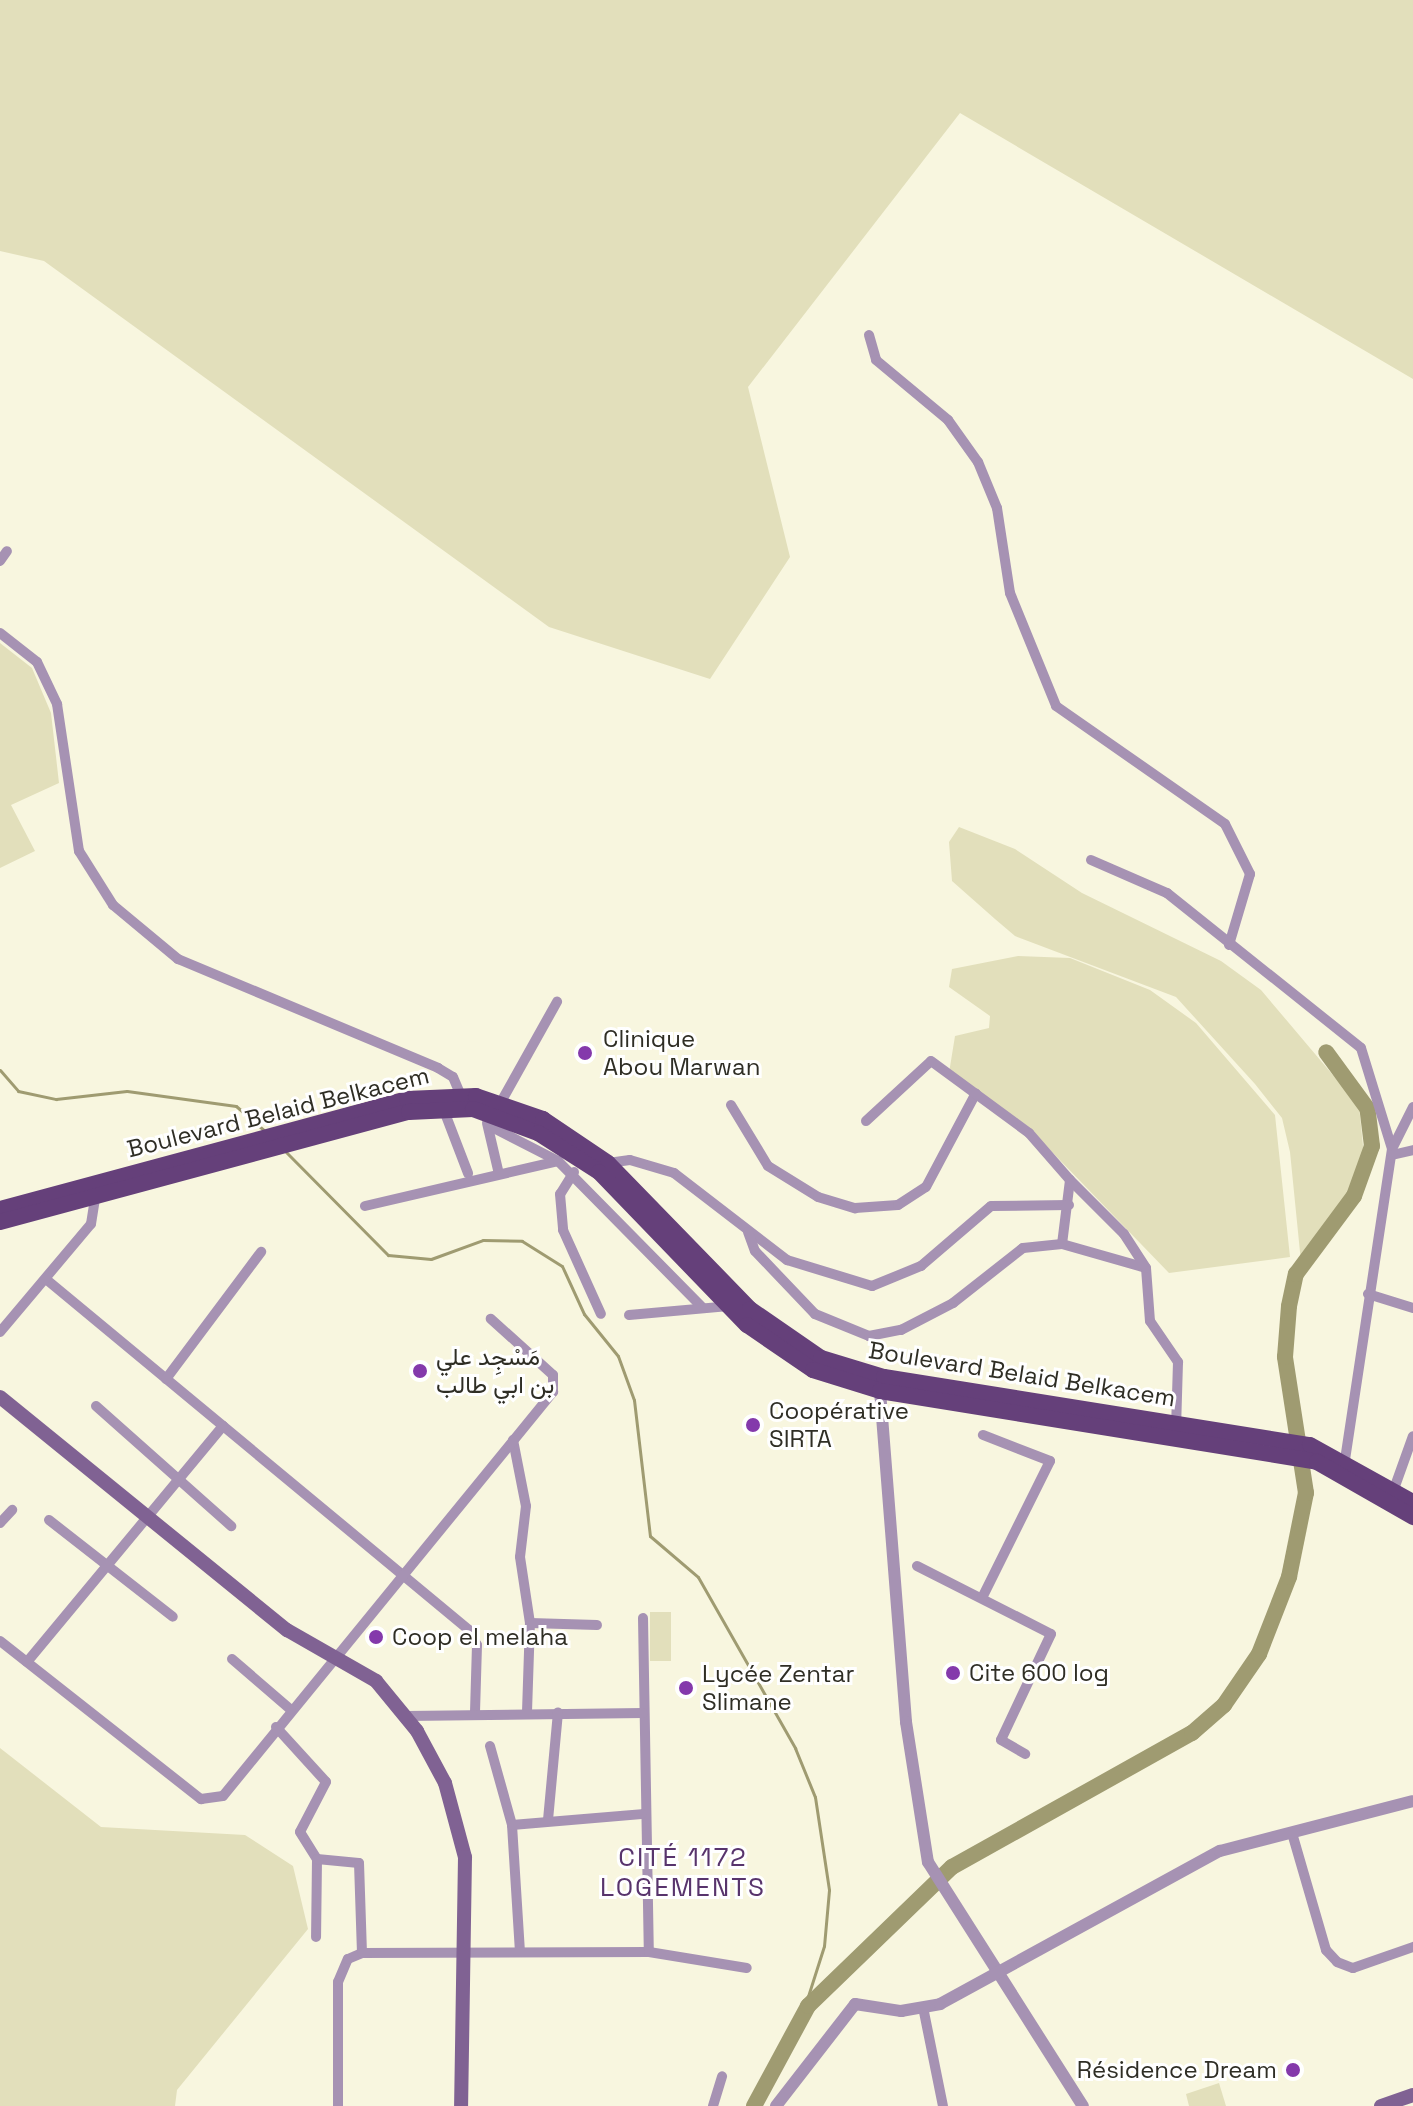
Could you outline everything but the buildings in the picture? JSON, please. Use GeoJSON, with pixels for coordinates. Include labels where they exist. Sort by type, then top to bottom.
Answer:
{"type":"FeatureCollection","features":[{"type":"Feature","properties":{"kind":"main road","name":"Boulevard Belaid Belkacem"},"geometry":{"type":"LineString","coordinates":[[0,1209],[442,1101],[501,1102],[543,1119],[608,1163],[750,1309],[821,1358],[884,1377],[1345,1460],[1394,1489],[1413,1514]]}},
{"type":"Feature","properties":{"kind":"main road","name":"Boulevard Belaid Belkacem"},"geometry":{"type":"LineString","coordinates":[[462,1101],[487,1119],[538,1133],[584,1162],[729,1306],[789,1357],[880,1391],[1175,1429]]}},
{"type":"Feature","properties":{"kind":"main road","name":"Boulevard Belaid Belkacem"},"geometry":{"type":"LineString","coordinates":[[0,1222],[95,1199],[259,1145]]}},
{"type":"Feature","properties":{"kind":"main road"},"geometry":{"type":"LineString","coordinates":[[0,1397],[287,1630],[376,1681],[407,1716],[445,1783],[461,1836],[461,2106]]}},
{"type":"Feature","properties":{"kind":"main road","name":"Boulevard Belaid Belkacem"},"geometry":{"type":"LineString","coordinates":[[1306,1452],[1413,1514]]}},
{"type":"Feature","properties":{"kind":"main road"},"geometry":{"type":"LineString","coordinates":[[1381,2106],[1413,2095]]}},
{"type":"Feature","properties":{"kind":"street"},"geometry":{"type":"LineString","coordinates":[[869,335],[876,360],[948,420],[978,462],[997,508],[1010,593],[1056,706],[1225,824],[1250,874],[1229,945]]}},
{"type":"Feature","properties":{"kind":"street"},"geometry":{"type":"LineString","coordinates":[[0,561],[7,551]]}},
{"type":"Feature","properties":{"kind":"street"},"geometry":{"type":"LineString","coordinates":[[0,633],[37,662],[57,704],[79,851],[113,905],[178,959],[438,1068],[462,1101]]}},
{"type":"Feature","properties":{"kind":"street"},"geometry":{"type":"LineString","coordinates":[[1091,860],[1167,893],[1361,1048],[1392,1152]]}},
{"type":"Feature","properties":{"kind":"street"},"geometry":{"type":"LineString","coordinates":[[501,1102],[557,1002]]}},
{"type":"Feature","properties":{"kind":"street"},"geometry":{"type":"LineString","coordinates":[[866,1121],[931,1061],[1029,1133],[1124,1234],[1146,1268],[1150,1321],[1178,1362],[1175,1429]]}},
{"type":"Feature","properties":{"kind":"street"},"geometry":{"type":"LineString","coordinates":[[731,1105],[768,1166],[818,1197],[855,1208],[898,1205],[926,1187],[976,1093]]}},
{"type":"Feature","properties":{"kind":"street"},"geometry":{"type":"LineString","coordinates":[[442,1101],[468,1173]]}},
{"type":"Feature","properties":{"kind":"street"},"geometry":{"type":"LineString","coordinates":[[1345,1460],[1392,1152],[1413,1107]]}},
{"type":"Feature","properties":{"kind":"street"},"geometry":{"type":"LineString","coordinates":[[487,1119],[558,1161],[702,1307]]}},
{"type":"Feature","properties":{"kind":"street"},"geometry":{"type":"LineString","coordinates":[[487,1119],[499,1174]]}},
{"type":"Feature","properties":{"kind":"street"},"geometry":{"type":"LineString","coordinates":[[1392,1152],[1413,1150]]}},
{"type":"Feature","properties":{"kind":"street"},"geometry":{"type":"LineString","coordinates":[[608,1163],[630,1160],[674,1173],[748,1232],[823,1275],[872,1286],[921,1266],[991,1206],[1069,1205]]}},
{"type":"Feature","properties":{"kind":"street"},"geometry":{"type":"LineString","coordinates":[[365,1206],[558,1161]]}},
{"type":"Feature","properties":{"kind":"street"},"geometry":{"type":"LineString","coordinates":[[584,1162],[571,1175],[560,1194],[563,1230],[601,1314]]}},
{"type":"Feature","properties":{"kind":"street"},"geometry":{"type":"LineString","coordinates":[[1062,1244],[1070,1180]]}},
{"type":"Feature","properties":{"kind":"street"},"geometry":{"type":"LineString","coordinates":[[0,1332],[47,1280],[91,1224],[95,1199]]}},
{"type":"Feature","properties":{"kind":"street"},"geometry":{"type":"LineString","coordinates":[[748,1232],[755,1251],[815,1314],[869,1336],[901,1330],[953,1303],[1023,1248],[1062,1244],[1146,1268]]}},
{"type":"Feature","properties":{"kind":"street"},"geometry":{"type":"LineString","coordinates":[[166,1379],[261,1252]]}},
{"type":"Feature","properties":{"kind":"street"},"geometry":{"type":"LineString","coordinates":[[47,1280],[403,1572],[474,1637],[475,1711]]}},
{"type":"Feature","properties":{"kind":"street"},"geometry":{"type":"LineString","coordinates":[[1368,1294],[1413,1308]]}},
{"type":"Feature","properties":{"kind":"street"},"geometry":{"type":"LineString","coordinates":[[629,1315],[729,1306]]}},
{"type":"Feature","properties":{"kind":"street"},"geometry":{"type":"LineString","coordinates":[[0,1641],[201,1799],[223,1796],[332,1656],[558,1383],[491,1319]]}},
{"type":"Feature","properties":{"kind":"street"},"geometry":{"type":"LineString","coordinates":[[880,1391],[906,1722],[928,1862],[1083,2106]]}},
{"type":"Feature","properties":{"kind":"street"},"geometry":{"type":"LineString","coordinates":[[96,1406],[231,1526]]}},
{"type":"Feature","properties":{"kind":"street"},"geometry":{"type":"LineString","coordinates":[[27,1662],[223,1426]]}},
{"type":"Feature","properties":{"kind":"street"},"geometry":{"type":"LineString","coordinates":[[982,1598],[1050,1461],[983,1435]]}},
{"type":"Feature","properties":{"kind":"street"},"geometry":{"type":"LineString","coordinates":[[1394,1489],[1413,1436]]}},
{"type":"Feature","properties":{"kind":"street"},"geometry":{"type":"LineString","coordinates":[[513,1440],[526,1506],[520,1557],[530,1623],[527,1712]]}},
{"type":"Feature","properties":{"kind":"street"},"geometry":{"type":"LineString","coordinates":[[0,1523],[12,1510]]}},
{"type":"Feature","properties":{"kind":"street"},"geometry":{"type":"LineString","coordinates":[[49,1520],[173,1617]]}},
{"type":"Feature","properties":{"kind":"street"},"geometry":{"type":"LineString","coordinates":[[917,1566],[1051,1634],[1001,1740],[1025,1754]]}},
{"type":"Feature","properties":{"kind":"street"},"geometry":{"type":"LineString","coordinates":[[643,1618],[642,1814],[649,1952]]}},
{"type":"Feature","properties":{"kind":"street"},"geometry":{"type":"LineString","coordinates":[[530,1623],[597,1625]]}},
{"type":"Feature","properties":{"kind":"street"},"geometry":{"type":"LineString","coordinates":[[232,1659],[290,1709]]}},
{"type":"Feature","properties":{"kind":"street"},"geometry":{"type":"LineString","coordinates":[[407,1716],[475,1711],[643,1713]]}},
{"type":"Feature","properties":{"kind":"street"},"geometry":{"type":"LineString","coordinates":[[548,1820],[558,1712]]}},
{"type":"Feature","properties":{"kind":"street"},"geometry":{"type":"LineString","coordinates":[[276,1727],[326,1782],[300,1832],[317,1859],[316,1937]]}},
{"type":"Feature","properties":{"kind":"street"},"geometry":{"type":"LineString","coordinates":[[490,1746],[512,1825],[520,1952]]}},
{"type":"Feature","properties":{"kind":"street"},"geometry":{"type":"LineString","coordinates":[[776,2106],[841,2014],[855,2004],[923,2007],[999,1975],[1220,1851],[1413,1801]]}},
{"type":"Feature","properties":{"kind":"street"},"geometry":{"type":"LineString","coordinates":[[512,1825],[642,1814]]}},
{"type":"Feature","properties":{"kind":"street"},"geometry":{"type":"LineString","coordinates":[[1292,1833],[1326,1950],[1337,1962],[1353,1968],[1413,1947]]}},
{"type":"Feature","properties":{"kind":"street"},"geometry":{"type":"LineString","coordinates":[[317,1859],[359,1863],[362,1953]]}},
{"type":"Feature","properties":{"kind":"street"},"geometry":{"type":"LineString","coordinates":[[338,2106],[338,1982],[348,1959],[362,1953],[649,1952],[747,1968]]}},
{"type":"Feature","properties":{"kind":"street"},"geometry":{"type":"LineString","coordinates":[[923,2007],[943,2106]]}},
{"type":"Feature","properties":{"kind":"street"},"geometry":{"type":"LineString","coordinates":[[713,2106],[722,2076]]}},
{"type":"Feature","properties":{"kind":"shaded area"},"geometry":{"type":"Polygon","coordinates":[[[0,0],[1413,0],[1413,379],[960,113],[748,387],[790,557],[710,679],[549,627],[44,261],[0,251],[0,0]]]}},
{"type":"Feature","properties":{"kind":"shaded area"},"geometry":{"type":"Polygon","coordinates":[[[0,643],[32,668],[51,713],[59,783],[11,805],[35,851],[0,868],[0,643]]]}},
{"type":"Feature","properties":{"kind":"shaded area"},"geometry":{"type":"Polygon","coordinates":[[[959,827],[1015,849],[1082,893],[1221,961],[1261,990],[1359,1106],[1364,1156],[1351,1194],[1301,1262],[1290,1152],[1282,1118],[1176,997],[1015,936],[952,881],[949,842],[959,827]]]}},
{"type":"Feature","properties":{"kind":"shaded area"},"geometry":{"type":"Polygon","coordinates":[[[1018,956],[1070,958],[1150,990],[1196,1023],[1275,1115],[1290,1257],[1169,1273],[1026,1125],[949,1073],[955,1036],[989,1028],[990,1016],[949,987],[952,969],[1018,956]]]}},
{"type":"Feature","properties":{"kind":"shaded area"},"geometry":{"type":"Polygon","coordinates":[[[650,1612],[671,1612],[671,1661],[650,1661],[650,1612]]]}},
{"type":"Feature","properties":{"kind":"shaded area"},"geometry":{"type":"Polygon","coordinates":[[[0,1748],[101,1827],[245,1835],[293,1866],[308,1929],[177,2090],[175,2106],[0,2106],[0,1748]]]}},
{"type":"Feature","properties":{"kind":"shaded area"},"geometry":{"type":"Polygon","coordinates":[[[1219,2083],[1226,2106],[1189,2106],[1186,2094],[1219,2083]]]}},
{"type":"Feature","properties":{"kind":"waterway"},"geometry":{"type":"LineString","coordinates":[[754,2106],[808,2006],[952,1867],[1192,1733],[1224,1705],[1259,1654],[1289,1577],[1306,1493],[1285,1357],[1289,1306],[1296,1274],[1354,1196],[1372,1146],[1367,1108],[1326,1052]]}},
{"type":"Feature","properties":{"kind":"waterway"},"geometry":{"type":"LineString","coordinates":[[0,1070],[18,1091],[56,1099],[127,1091],[236,1106],[266,1132]]}},
{"type":"Feature","properties":{"kind":"waterway"},"geometry":{"type":"LineString","coordinates":[[286,1152],[388,1255],[431,1259],[483,1240],[522,1241],[562,1266],[584,1314],[618,1356],[634,1400],[650,1536],[698,1577],[795,1748],[815,1797],[829,1890],[824,1946],[802,2015]]}},
{"type":"Feature","properties":{"kind":"place","name":"Clinique Abou Marwan"},"geometry":{"type":"Point","coordinates":[585,1053]}},
{"type":"Feature","properties":{"kind":"place","name":"مَسْجِد علي بن ابي طالب"},"geometry":{"type":"Point","coordinates":[420,1371]}},
{"type":"Feature","properties":{"kind":"place","name":"Coopérative SIRTA"},"geometry":{"type":"Point","coordinates":[753,1425]}},
{"type":"Feature","properties":{"kind":"place","name":"Coop el melaha"},"geometry":{"type":"Point","coordinates":[376,1637]}},
{"type":"Feature","properties":{"kind":"place","name":"Cite 600 log"},"geometry":{"type":"Point","coordinates":[953,1673]}},
{"type":"Feature","properties":{"kind":"place","name":"Lycée Zentar Slimane"},"geometry":{"type":"Point","coordinates":[686,1688]}},
{"type":"Feature","properties":{"kind":"place","name":"Résidence Dream"},"geometry":{"type":"Point","coordinates":[1293,2070]}},
{"type":"Feature","properties":{"kind":"district","name":"CITÉ 1172 LOGEMENTS"},"geometry":{"type":"Point","coordinates":[683,1873]}}]}
